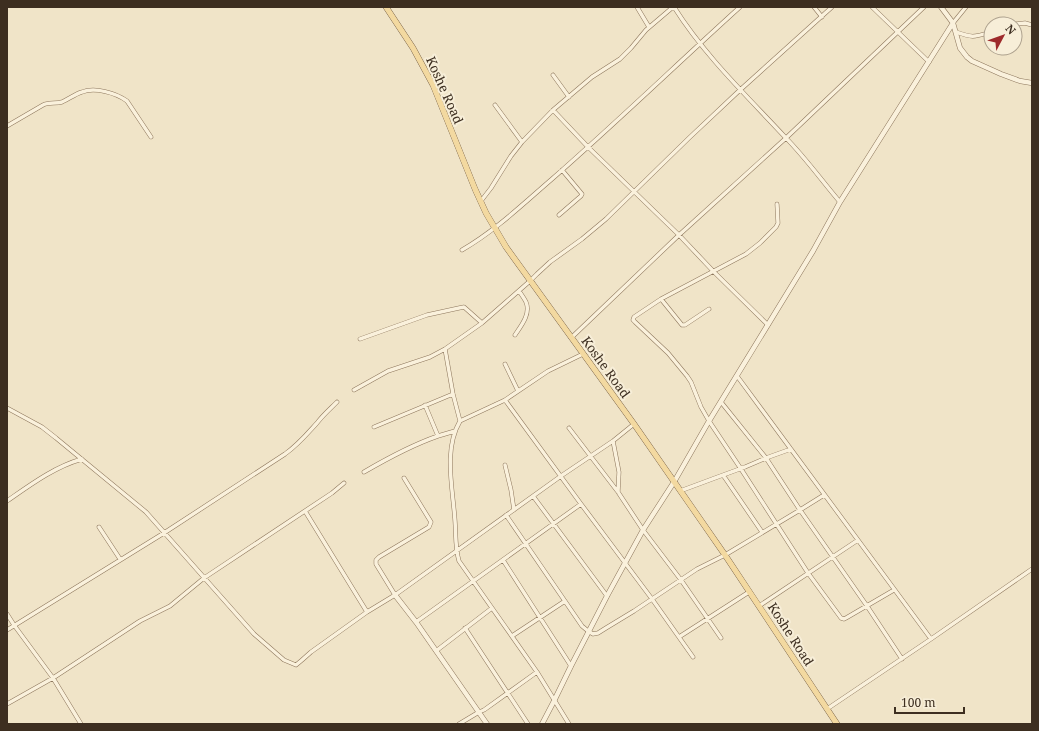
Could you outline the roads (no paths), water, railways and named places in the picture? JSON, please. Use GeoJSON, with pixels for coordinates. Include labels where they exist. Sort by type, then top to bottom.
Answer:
{"type":"FeatureCollection","features":[{"type":"Feature","properties":{"kind":"main road","name":"Koshe Road"},"geometry":{"type":"LineString","coordinates":[[386,7],[413,48],[433,85],[467,170],[481,201],[506,247],[634,424],[725,555],[838,724]]}},
{"type":"Feature","properties":{"kind":"street"},"geometry":{"type":"LineString","coordinates":[[637,7],[649,28]]}},
{"type":"Feature","properties":{"kind":"street"},"geometry":{"type":"LineString","coordinates":[[481,201],[522,142],[553,110],[592,76],[620,59],[649,28],[674,7],[699,44],[786,138],[840,202]]}},
{"type":"Feature","properties":{"kind":"street"},"geometry":{"type":"LineString","coordinates":[[462,250],[495,228],[562,170],[740,7]]}},
{"type":"Feature","properties":{"kind":"street"},"geometry":{"type":"LineString","coordinates":[[814,7],[822,17]]}},
{"type":"Feature","properties":{"kind":"street"},"geometry":{"type":"LineString","coordinates":[[354,390],[388,371],[430,357],[445,349],[482,323],[550,262],[606,219],[740,90],[832,7]]}},
{"type":"Feature","properties":{"kind":"street"},"geometry":{"type":"LineString","coordinates":[[872,7],[929,62]]}},
{"type":"Feature","properties":{"kind":"street"},"geometry":{"type":"LineString","coordinates":[[571,338],[679,235],[786,138],[924,7]]}},
{"type":"Feature","properties":{"kind":"street"},"geometry":{"type":"LineString","coordinates":[[941,7],[953,23],[960,48],[972,61],[1011,78],[1032,83]]}},
{"type":"Feature","properties":{"kind":"street"},"geometry":{"type":"LineString","coordinates":[[542,724],[588,631],[643,530],[674,482],[709,421],[813,251],[840,202],[953,23],[966,7]]}},
{"type":"Feature","properties":{"kind":"street"},"geometry":{"type":"LineString","coordinates":[[956,32],[970,37],[983,34]]}},
{"type":"Feature","properties":{"kind":"street"},"geometry":{"type":"LineString","coordinates":[[553,75],[569,97]]}},
{"type":"Feature","properties":{"kind":"street"},"geometry":{"type":"LineString","coordinates":[[7,126],[47,103],[62,102],[81,92],[93,90],[111,92],[127,101],[151,138]]}},
{"type":"Feature","properties":{"kind":"street"},"geometry":{"type":"LineString","coordinates":[[495,106],[522,142]]}},
{"type":"Feature","properties":{"kind":"street"},"geometry":{"type":"LineString","coordinates":[[553,110],[588,147],[679,235],[768,325]]}},
{"type":"Feature","properties":{"kind":"street"},"geometry":{"type":"LineString","coordinates":[[559,215],[582,194],[562,170]]}},
{"type":"Feature","properties":{"kind":"street"},"geometry":{"type":"LineString","coordinates":[[777,204],[778,222],[776,227],[753,249],[714,272],[661,299],[633,320],[668,353],[687,376],[709,421],[808,573],[841,618],[846,618],[894,590]]}},
{"type":"Feature","properties":{"kind":"street"},"geometry":{"type":"LineString","coordinates":[[515,335],[524,321],[527,308],[526,302],[519,291]]}},
{"type":"Feature","properties":{"kind":"street"},"geometry":{"type":"LineString","coordinates":[[661,299],[682,325],[685,325],[709,309]]}},
{"type":"Feature","properties":{"kind":"street"},"geometry":{"type":"LineString","coordinates":[[360,340],[427,315],[464,307],[482,323]]}},
{"type":"Feature","properties":{"kind":"street"},"geometry":{"type":"LineString","coordinates":[[445,349],[453,394],[460,421]]}},
{"type":"Feature","properties":{"kind":"street"},"geometry":{"type":"LineString","coordinates":[[569,724],[537,672],[459,561],[452,496],[451,451],[455,431],[460,421],[505,400],[548,371],[583,354]]}},
{"type":"Feature","properties":{"kind":"street"},"geometry":{"type":"LineString","coordinates":[[505,364],[518,391]]}},
{"type":"Feature","properties":{"kind":"street"},"geometry":{"type":"LineString","coordinates":[[737,376],[931,639]]}},
{"type":"Feature","properties":{"kind":"street"},"geometry":{"type":"LineString","coordinates":[[374,427],[453,394]]}},
{"type":"Feature","properties":{"kind":"street"},"geometry":{"type":"LineString","coordinates":[[505,400],[693,657]]}},
{"type":"Feature","properties":{"kind":"street"},"geometry":{"type":"LineString","coordinates":[[7,630],[164,532],[293,448],[337,402]]}},
{"type":"Feature","properties":{"kind":"street"},"geometry":{"type":"LineString","coordinates":[[721,402],[766,458],[902,659]]}},
{"type":"Feature","properties":{"kind":"street"},"geometry":{"type":"LineString","coordinates":[[425,406],[438,436]]}},
{"type":"Feature","properties":{"kind":"street"},"geometry":{"type":"LineString","coordinates":[[7,408],[42,427],[66,445],[146,512],[254,634],[284,660],[296,665],[311,652],[367,612],[457,551],[561,476],[613,441],[634,424]]}},
{"type":"Feature","properties":{"kind":"street"},"geometry":{"type":"LineString","coordinates":[[570,428],[618,492],[643,530],[681,580],[721,638]]}},
{"type":"Feature","properties":{"kind":"street"},"geometry":{"type":"LineString","coordinates":[[364,472],[397,453],[419,443],[455,431]]}},
{"type":"Feature","properties":{"kind":"street"},"geometry":{"type":"LineString","coordinates":[[613,441],[619,472],[618,492]]}},
{"type":"Feature","properties":{"kind":"street"},"geometry":{"type":"LineString","coordinates":[[680,492],[791,449]]}},
{"type":"Feature","properties":{"kind":"street"},"geometry":{"type":"LineString","coordinates":[[7,501],[54,470],[69,462],[82,459]]}},
{"type":"Feature","properties":{"kind":"street"},"geometry":{"type":"LineString","coordinates":[[505,465],[514,510]]}},
{"type":"Feature","properties":{"kind":"street"},"geometry":{"type":"LineString","coordinates":[[723,475],[762,532]]}},
{"type":"Feature","properties":{"kind":"street"},"geometry":{"type":"LineString","coordinates":[[404,478],[431,522],[429,527],[379,557],[376,560],[376,564],[395,594],[487,724]]}},
{"type":"Feature","properties":{"kind":"street"},"geometry":{"type":"LineString","coordinates":[[7,704],[53,678],[140,621],[170,606],[204,578],[332,493],[344,482]]}},
{"type":"Feature","properties":{"kind":"street"},"geometry":{"type":"LineString","coordinates":[[7,497],[16,495]]}},
{"type":"Feature","properties":{"kind":"street"},"geometry":{"type":"LineString","coordinates":[[506,515],[582,626],[594,634],[652,599],[697,568],[725,555],[824,495]]}},
{"type":"Feature","properties":{"kind":"street"},"geometry":{"type":"LineString","coordinates":[[533,496],[607,596]]}},
{"type":"Feature","properties":{"kind":"street"},"geometry":{"type":"LineString","coordinates":[[416,622],[581,504]]}},
{"type":"Feature","properties":{"kind":"street"},"geometry":{"type":"LineString","coordinates":[[305,511],[367,612]]}},
{"type":"Feature","properties":{"kind":"street"},"geometry":{"type":"LineString","coordinates":[[99,527],[120,560]]}},
{"type":"Feature","properties":{"kind":"street"},"geometry":{"type":"LineString","coordinates":[[759,606],[858,540]]}},
{"type":"Feature","properties":{"kind":"street"},"geometry":{"type":"LineString","coordinates":[[503,560],[571,666]]}},
{"type":"Feature","properties":{"kind":"street"},"geometry":{"type":"LineString","coordinates":[[827,709],[1032,569]]}},
{"type":"Feature","properties":{"kind":"street"},"geometry":{"type":"LineString","coordinates":[[679,636],[749,592]]}},
{"type":"Feature","properties":{"kind":"street"},"geometry":{"type":"LineString","coordinates":[[512,636],[565,601]]}},
{"type":"Feature","properties":{"kind":"street"},"geometry":{"type":"LineString","coordinates":[[436,651],[492,608]]}},
{"type":"Feature","properties":{"kind":"street"},"geometry":{"type":"LineString","coordinates":[[7,614],[53,678],[81,724]]}},
{"type":"Feature","properties":{"kind":"street"},"geometry":{"type":"LineString","coordinates":[[465,628],[528,724]]}},
{"type":"Feature","properties":{"kind":"street"},"geometry":{"type":"LineString","coordinates":[[459,724],[484,710],[537,672]]}}]}
